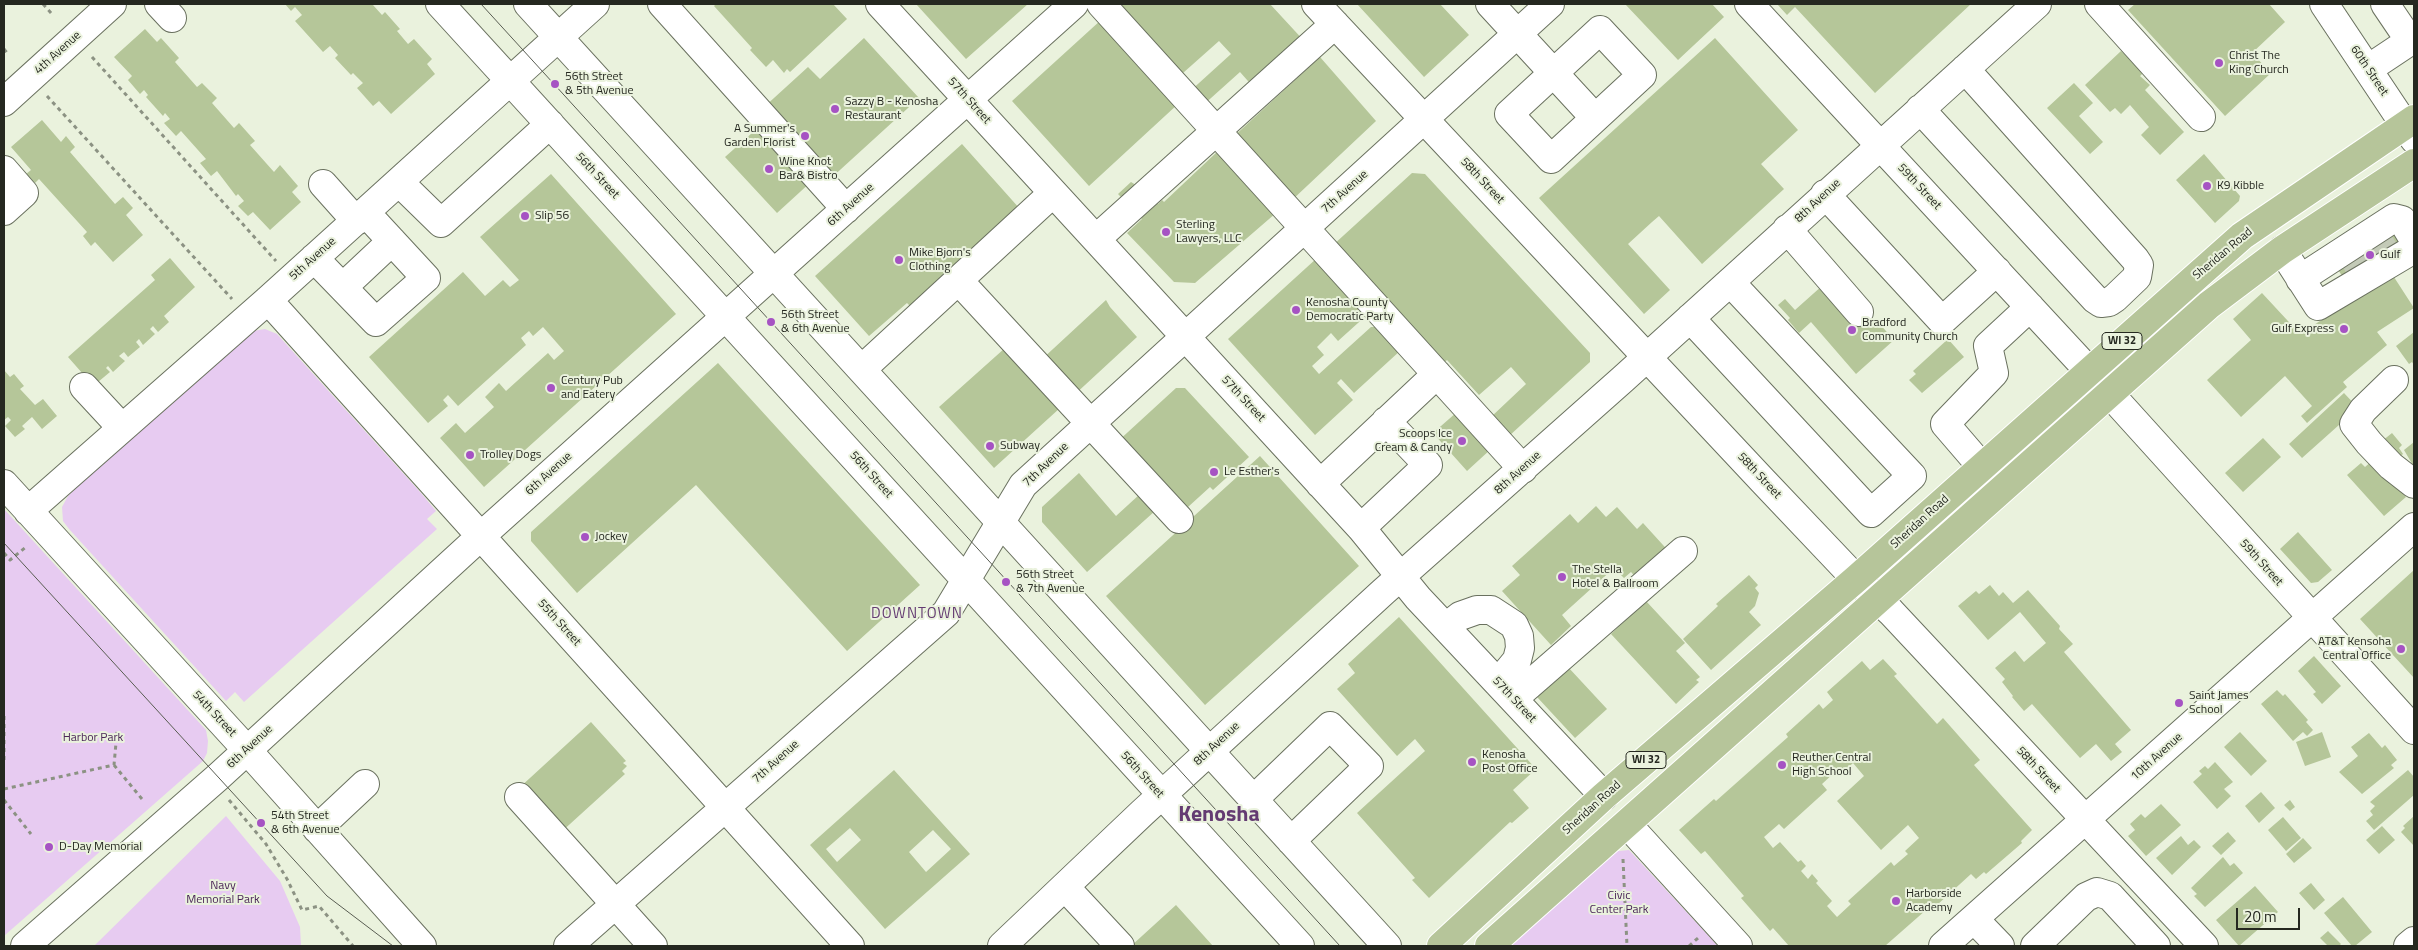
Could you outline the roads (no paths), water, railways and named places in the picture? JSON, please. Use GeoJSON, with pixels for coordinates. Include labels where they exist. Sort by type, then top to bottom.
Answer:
{"type":"FeatureCollection","features":[{"type":"Feature","properties":{"kind":"main road","name":"Sheridan Road"},"geometry":{"type":"LineString","coordinates":[[1441,946],[1604,796],[1856,579],[2242,236],[2411,128]]}},
{"type":"Feature","properties":{"kind":"main road","name":"WI 32"},"geometry":{"type":"LineString","coordinates":[[1490,946],[2209,305],[2282,250],[2414,163]]}},
{"type":"Feature","properties":{"kind":"street","name":"4th Avenue"},"geometry":{"type":"LineString","coordinates":[[4,102],[112,4]]}},
{"type":"Feature","properties":{"kind":"street","name":"56th Street"},"geometry":{"type":"LineString","coordinates":[[440,4],[966,579],[1161,796],[1300,946]]}},
{"type":"Feature","properties":{"kind":"street"},"geometry":{"type":"LineString","coordinates":[[528,4],[1002,521],[1208,752],[1387,946]]}},
{"type":"Feature","properties":{"kind":"street","name":"5th Avenue"},"geometry":{"type":"LineString","coordinates":[[28,511],[292,278],[595,4]]}},
{"type":"Feature","properties":{"kind":"street"},"geometry":{"type":"LineString","coordinates":[[662,4],[846,209]]}},
{"type":"Feature","properties":{"kind":"street","name":"57th Street"},"geometry":{"type":"LineString","coordinates":[[880,4],[1361,528],[1400,577],[1604,796]]}},
{"type":"Feature","properties":{"kind":"street","name":"6th Avenue"},"geometry":{"type":"LineString","coordinates":[[25,946],[127,858],[480,536],[1074,4]]}},
{"type":"Feature","properties":{"kind":"street"},"geometry":{"type":"LineString","coordinates":[[1101,4],[1523,469]]}},
{"type":"Feature","properties":{"kind":"street","name":"58th Street"},"geometry":{"type":"LineString","coordinates":[[1316,4],[1647,358],[1856,579],[1880,600],[2085,822],[2204,946]]}},
{"type":"Feature","properties":{"kind":"street"},"geometry":{"type":"LineString","coordinates":[[1490,4],[1595,118]]}},
{"type":"Feature","properties":{"kind":"street","name":"59th Street"},"geometry":{"type":"LineString","coordinates":[[1750,4],[2089,371]]}},
{"type":"Feature","properties":{"kind":"street","name":"8th Avenue"},"geometry":{"type":"LineString","coordinates":[[1002,946],[1208,752],[1400,577],[1647,358],[1880,144],[2037,4]]}},
{"type":"Feature","properties":{"kind":"street"},"geometry":{"type":"LineString","coordinates":[[2099,4],[2201,117]]}},
{"type":"Feature","properties":{"kind":"street","name":"60th Street"},"geometry":{"type":"LineString","coordinates":[[2324,4],[2368,70],[2411,128]]}},
{"type":"Feature","properties":{"kind":"street"},"geometry":{"type":"LineString","coordinates":[[2368,70],[2412,41],[2386,4]]}},
{"type":"Feature","properties":{"kind":"street","name":"7th Avenue"},"geometry":{"type":"LineString","coordinates":[[568,946],[946,613],[1023,485],[1184,336],[1424,120],[1517,34],[1544,5]]}},
{"type":"Feature","properties":{"kind":"street"},"geometry":{"type":"LineString","coordinates":[[1096,239],[1334,24]]}},
{"type":"Feature","properties":{"kind":"street"},"geometry":{"type":"LineString","coordinates":[[1600,30],[1642,75],[1595,118],[1551,158],[1510,114],[1600,30]]}},
{"type":"Feature","properties":{"kind":"street"},"geometry":{"type":"LineString","coordinates":[[1920,109],[2095,300],[2101,303],[2109,302],[2115,298],[2137,277],[2139,265],[1965,69]]}},
{"type":"Feature","properties":{"kind":"street"},"geometry":{"type":"LineString","coordinates":[[399,182],[441,223],[550,124]]}},
{"type":"Feature","properties":{"kind":"street"},"geometry":{"type":"LineString","coordinates":[[4,170],[24,193],[4,211]]}},
{"type":"Feature","properties":{"kind":"street"},"geometry":{"type":"LineString","coordinates":[[314,258],[376,322],[426,278],[392,241],[323,184]]}},
{"type":"Feature","properties":{"kind":"street"},"geometry":{"type":"LineString","coordinates":[[862,369],[1053,193]]}},
{"type":"Feature","properties":{"kind":"street"},"geometry":{"type":"LineString","coordinates":[[1825,194],[1942,321],[1997,272]]}},
{"type":"Feature","properties":{"kind":"street"},"geometry":{"type":"LineString","coordinates":[[2389,247],[2394,218],[2402,220],[2414,240]]}},
{"type":"Feature","properties":{"kind":"street"},"geometry":{"type":"LineString","coordinates":[[1787,229],[1860,312]]}},
{"type":"Feature","properties":{"kind":"street"},"geometry":{"type":"LineString","coordinates":[[343,288],[392,241]]}},
{"type":"Feature","properties":{"kind":"street"},"geometry":{"type":"LineString","coordinates":[[2282,250],[2318,306],[2357,263],[2389,247]]}},
{"type":"Feature","properties":{"kind":"street"},"geometry":{"type":"LineString","coordinates":[[2357,263],[2389,247]]}},
{"type":"Feature","properties":{"kind":"street"},"geometry":{"type":"LineString","coordinates":[[958,280],[1179,519]]}},
{"type":"Feature","properties":{"kind":"street"},"geometry":{"type":"LineString","coordinates":[[1690,318],[1871,513],[1912,476],[1730,282]]}},
{"type":"Feature","properties":{"kind":"street"},"geometry":{"type":"LineString","coordinates":[[1982,467],[1945,424],[1994,373],[1988,346],[2030,307]]}},
{"type":"Feature","properties":{"kind":"street","name":"55th Street"},"geometry":{"type":"LineString","coordinates":[[258,308],[480,536],[850,946]]}},
{"type":"Feature","properties":{"kind":"street"},"geometry":{"type":"LineString","coordinates":[[1320,484],[1437,374]]}},
{"type":"Feature","properties":{"kind":"street"},"geometry":{"type":"LineString","coordinates":[[2394,380],[2363,410],[2354,424],[2369,443],[2414,484]]}},
{"type":"Feature","properties":{"kind":"street"},"geometry":{"type":"LineString","coordinates":[[84,387],[122,428]]}},
{"type":"Feature","properties":{"kind":"street","name":"59th Street"},"geometry":{"type":"LineString","coordinates":[[2110,394],[2414,730]]}},
{"type":"Feature","properties":{"kind":"street"},"geometry":{"type":"LineString","coordinates":[[1361,528],[1428,465],[1386,421]]}},
{"type":"Feature","properties":{"kind":"street","name":"54th Street"},"geometry":{"type":"LineString","coordinates":[[4,484],[317,829],[415,944]]}},
{"type":"Feature","properties":{"kind":"street","name":"10th Avenue"},"geometry":{"type":"LineString","coordinates":[[1943,946],[2085,822],[2414,527]]}},
{"type":"Feature","properties":{"kind":"street"},"geometry":{"type":"LineString","coordinates":[[1505,691],[1683,551]]}},
{"type":"Feature","properties":{"kind":"street"},"geometry":{"type":"LineString","coordinates":[[1446,627],[1460,616],[1477,610],[1491,610],[1514,625],[1519,636],[1518,654],[1510,670],[1505,691]]}},
{"type":"Feature","properties":{"kind":"street"},"geometry":{"type":"LineString","coordinates":[[1253,800],[1330,726],[1369,766],[1291,841]]}},
{"type":"Feature","properties":{"kind":"street"},"geometry":{"type":"LineString","coordinates":[[317,829],[365,784]]}},
{"type":"Feature","properties":{"kind":"street"},"geometry":{"type":"LineString","coordinates":[[519,797],[653,946]]}},
{"type":"Feature","properties":{"kind":"street"},"geometry":{"type":"LineString","coordinates":[[1628,824],[1738,946]]}},
{"type":"Feature","properties":{"kind":"street"},"geometry":{"type":"LineString","coordinates":[[1065,887],[1120,946]]}},
{"type":"Feature","properties":{"kind":"street"},"geometry":{"type":"LineString","coordinates":[[2035,946],[2086,897],[2098,892],[2110,896],[2156,946]]}},
{"type":"Feature","properties":{"kind":"street"},"geometry":{"type":"LineString","coordinates":[[1974,919],[2000,946]]}},
{"type":"Feature","properties":{"kind":"tunnel"},"geometry":{"type":"LineString","coordinates":[[2376,238],[2389,257]]}},
{"type":"Feature","properties":{"kind":"tunnel"},"geometry":{"type":"LineString","coordinates":[[2351,254],[2363,273]]}},
{"type":"Feature","properties":{"kind":"tram line"},"geometry":{"type":"LineString","coordinates":[[481,4],[1340,946]]}},
{"type":"Feature","properties":{"kind":"tram line"},"geometry":{"type":"LineString","coordinates":[[4,543],[327,896],[393,946]]}},
{"type":"Feature","properties":{"kind":"place","name":"Christ The King Church"},"geometry":{"type":"Point","coordinates":[2219,63]}},
{"type":"Feature","properties":{"kind":"place","name":"56th Street & 5th Avenue"},"geometry":{"type":"Point","coordinates":[555,84]}},
{"type":"Feature","properties":{"kind":"place","name":"Sazzy B - Kenosha Restaurant"},"geometry":{"type":"Point","coordinates":[835,109]}},
{"type":"Feature","properties":{"kind":"place","name":"A Summer's Garden Florist"},"geometry":{"type":"Point","coordinates":[805,136]}},
{"type":"Feature","properties":{"kind":"place","name":"Wine Knot Bar& Bistro"},"geometry":{"type":"Point","coordinates":[769,169]}},
{"type":"Feature","properties":{"kind":"place","name":"K9 Kibble"},"geometry":{"type":"Point","coordinates":[2207,186]}},
{"type":"Feature","properties":{"kind":"place","name":"Slip 56"},"geometry":{"type":"Point","coordinates":[525,216]}},
{"type":"Feature","properties":{"kind":"place","name":"Sterling Lawyers, LLC"},"geometry":{"type":"Point","coordinates":[1166,232]}},
{"type":"Feature","properties":{"kind":"place","name":"Gulf"},"geometry":{"type":"Point","coordinates":[2370,255]}},
{"type":"Feature","properties":{"kind":"place","name":"Mike Bjorn's Clothing"},"geometry":{"type":"Point","coordinates":[899,260]}},
{"type":"Feature","properties":{"kind":"place","name":"Kenosha County Democratic Party"},"geometry":{"type":"Point","coordinates":[1296,310]}},
{"type":"Feature","properties":{"kind":"place","name":"56th Street & 6th Avenue"},"geometry":{"type":"Point","coordinates":[771,322]}},
{"type":"Feature","properties":{"kind":"place","name":"Gulf Express"},"geometry":{"type":"Point","coordinates":[2344,329]}},
{"type":"Feature","properties":{"kind":"place","name":"Bradford Community Church"},"geometry":{"type":"Point","coordinates":[1852,330]}},
{"type":"Feature","properties":{"kind":"place","name":"Century Pub and Eatery"},"geometry":{"type":"Point","coordinates":[551,388]}},
{"type":"Feature","properties":{"kind":"place","name":"Scoops Ice Cream & Candy"},"geometry":{"type":"Point","coordinates":[1462,441]}},
{"type":"Feature","properties":{"kind":"place","name":"Subway"},"geometry":{"type":"Point","coordinates":[990,446]}},
{"type":"Feature","properties":{"kind":"place","name":"Trolley Dogs"},"geometry":{"type":"Point","coordinates":[470,455]}},
{"type":"Feature","properties":{"kind":"place","name":"Le Esther's"},"geometry":{"type":"Point","coordinates":[1214,472]}},
{"type":"Feature","properties":{"kind":"place","name":"Jockey"},"geometry":{"type":"Point","coordinates":[585,537]}},
{"type":"Feature","properties":{"kind":"place","name":"The Stella Hotel & Ballroom"},"geometry":{"type":"Point","coordinates":[1562,577]}},
{"type":"Feature","properties":{"kind":"place","name":"56th Street & 7th Avenue"},"geometry":{"type":"Point","coordinates":[1006,582]}},
{"type":"Feature","properties":{"kind":"place","name":"AT&T Kensoha Central Office"},"geometry":{"type":"Point","coordinates":[2401,649]}},
{"type":"Feature","properties":{"kind":"place","name":"Saint James School"},"geometry":{"type":"Point","coordinates":[2179,703]}},
{"type":"Feature","properties":{"kind":"place","name":"Kenosha Post Office"},"geometry":{"type":"Point","coordinates":[1472,762]}},
{"type":"Feature","properties":{"kind":"place","name":"Reuther Central High School"},"geometry":{"type":"Point","coordinates":[1782,765]}},
{"type":"Feature","properties":{"kind":"place","name":"54th Street & 6th Avenue"},"geometry":{"type":"Point","coordinates":[261,823]}},
{"type":"Feature","properties":{"kind":"place","name":"D-Day Memorial"},"geometry":{"type":"Point","coordinates":[49,847]}},
{"type":"Feature","properties":{"kind":"place","name":"Harborside Academy"},"geometry":{"type":"Point","coordinates":[1896,901]}},
{"type":"Feature","properties":{"kind":"district","name":"DOWNTOWN"},"geometry":{"type":"Point","coordinates":[917,614]}},
{"type":"Feature","properties":{"kind":"district","name":"Kenosha"},"geometry":{"type":"Point","coordinates":[1219,816]}},
{"type":"Feature","properties":{"kind":"park label","name":"Harbor Park"},"geometry":{"type":"Point","coordinates":[93,738]}},
{"type":"Feature","properties":{"kind":"park label","name":"Navy Memorial Park"},"geometry":{"type":"Point","coordinates":[223,893]}},
{"type":"Feature","properties":{"kind":"park label","name":"Civic Center Park"},"geometry":{"type":"Point","coordinates":[1619,903]}}]}
